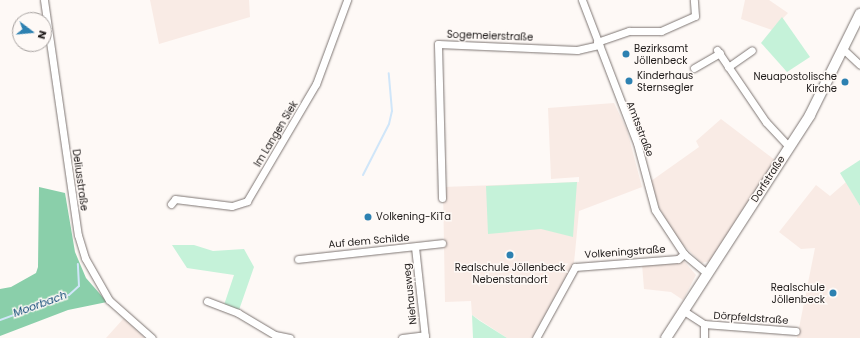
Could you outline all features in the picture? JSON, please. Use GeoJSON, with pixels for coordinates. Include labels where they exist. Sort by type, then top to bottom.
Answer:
{"type":"FeatureCollection","features":[{"type":"Feature","properties":{"kind":"main road","name":"Dorfstraße"},"geometry":{"type":"LineString","coordinates":[[666,338],[789,147],[843,49],[860,14]]}},
{"type":"Feature","properties":{"kind":"street","name":"Deliusstraße"},"geometry":{"type":"LineString","coordinates":[[44,0],[78,235],[85,258],[109,300],[152,338]]}},
{"type":"Feature","properties":{"kind":"street","name":"Im Langen Siek"},"geometry":{"type":"LineString","coordinates":[[171,204],[175,199],[232,206],[247,201],[316,84],[347,0]]}},
{"type":"Feature","properties":{"kind":"street","name":"Amtsstraße"},"geometry":{"type":"LineString","coordinates":[[582,0],[637,143],[655,210],[684,254],[708,274]]}},
{"type":"Feature","properties":{"kind":"street"},"geometry":{"type":"LineString","coordinates":[[598,43],[629,30],[661,31],[695,16],[694,0]]}},
{"type":"Feature","properties":{"kind":"street","name":"Sogemeierstraße"},"geometry":{"type":"LineString","coordinates":[[442,198],[438,44],[578,50],[598,43]]}},
{"type":"Feature","properties":{"kind":"street"},"geometry":{"type":"LineString","coordinates":[[843,49],[860,65]]}},
{"type":"Feature","properties":{"kind":"street"},"geometry":{"type":"LineString","coordinates":[[728,67],[752,50]]}},
{"type":"Feature","properties":{"kind":"street"},"geometry":{"type":"LineString","coordinates":[[694,68],[719,52],[766,122],[789,147]]}},
{"type":"Feature","properties":{"kind":"street","name":"Auf dem Schilde"},"geometry":{"type":"LineString","coordinates":[[298,259],[442,243]]}},
{"type":"Feature","properties":{"kind":"street","name":"Niehausweg"},"geometry":{"type":"LineString","coordinates":[[415,247],[425,336]]}},
{"type":"Feature","properties":{"kind":"street","name":"Volkeningstraße"},"geometry":{"type":"LineString","coordinates":[[536,338],[575,267],[678,259],[684,254]]}},
{"type":"Feature","properties":{"kind":"street"},"geometry":{"type":"LineString","coordinates":[[207,301],[238,313],[276,335],[290,338]]}},
{"type":"Feature","properties":{"kind":"street","name":"Dörpfeldstraße"},"geometry":{"type":"LineString","coordinates":[[684,311],[704,324],[796,331]]}},
{"type":"Feature","properties":{"kind":"street"},"geometry":{"type":"LineString","coordinates":[[704,324],[704,338]]}},
{"type":"Feature","properties":{"kind":"street"},"geometry":{"type":"LineString","coordinates":[[402,338],[425,336]]}},
{"type":"Feature","properties":{"kind":"shaded area"},"geometry":{"type":"Polygon","coordinates":[[[150,0],[249,0],[250,17],[159,44],[150,0]]]}},
{"type":"Feature","properties":{"kind":"shaded area"},"geometry":{"type":"Polygon","coordinates":[[[745,0],[769,0],[788,13],[772,30],[741,19],[745,0]]]}},
{"type":"Feature","properties":{"kind":"shaded area","name":"Realschule Jöllenbeck Nebenstandort"},"geometry":{"type":"Polygon","coordinates":[[[614,103],[627,130],[642,187],[579,211],[574,263],[532,338],[507,338],[472,315],[471,301],[445,302],[443,187],[579,182],[579,177],[551,179],[548,108],[614,103]]]}},
{"type":"Feature","properties":{"kind":"shaded area"},"geometry":{"type":"Polygon","coordinates":[[[721,119],[775,160],[710,261],[702,263],[676,238],[659,207],[651,181],[699,147],[696,141],[721,119]]]}},
{"type":"Feature","properties":{"kind":"shaded area","name":"Realschule Jöllenbeck"},"geometry":{"type":"Polygon","coordinates":[[[846,182],[860,206],[860,338],[797,338],[815,248],[801,249],[779,232],[816,185],[830,196],[846,182]]]}},
{"type":"Feature","properties":{"kind":"shaded area"},"geometry":{"type":"Polygon","coordinates":[[[684,261],[696,275],[683,300],[671,292],[644,289],[642,264],[684,261]]]}},
{"type":"Feature","properties":{"kind":"shaded area"},"geometry":{"type":"Polygon","coordinates":[[[124,318],[145,338],[106,338],[124,318]]]}},
{"type":"Feature","properties":{"kind":"green space"},"geometry":{"type":"Polygon","coordinates":[[[782,17],[810,57],[787,72],[761,43],[782,17]]]}},
{"type":"Feature","properties":{"kind":"green space"},"geometry":{"type":"Polygon","coordinates":[[[860,160],[860,206],[840,173],[860,160]]]}},
{"type":"Feature","properties":{"kind":"green space"},"geometry":{"type":"Polygon","coordinates":[[[577,182],[573,237],[541,229],[488,234],[486,186],[577,182]]]}},
{"type":"Feature","properties":{"kind":"green space"},"geometry":{"type":"Polygon","coordinates":[[[39,187],[65,193],[75,252],[86,278],[107,302],[68,310],[0,336],[0,289],[11,287],[36,273],[38,267],[39,187]]]}},
{"type":"Feature","properties":{"kind":"green space"},"geometry":{"type":"Polygon","coordinates":[[[172,245],[194,245],[213,251],[244,249],[254,267],[239,310],[224,305],[234,275],[187,268],[172,245]]]}},
{"type":"Feature","properties":{"kind":"green space"},"geometry":{"type":"Polygon","coordinates":[[[472,315],[480,321],[507,338],[473,338],[472,315]]]}},
{"type":"Feature","properties":{"kind":"waterway","name":"Moorbach"},"geometry":{"type":"LineString","coordinates":[[363,175],[389,124],[392,111],[389,73]]}},
{"type":"Feature","properties":{"kind":"waterway","name":"Moorbach"},"geometry":{"type":"LineString","coordinates":[[0,320],[69,295],[79,286],[78,264]]}},
{"type":"Feature","properties":{"kind":"place","name":"Bezirksamt Jöllenbeck"},"geometry":{"type":"Point","coordinates":[626,54]}},
{"type":"Feature","properties":{"kind":"place","name":"Kinderhaus Sternsegler"},"geometry":{"type":"Point","coordinates":[629,81]}},
{"type":"Feature","properties":{"kind":"place","name":"Neuapostolische Kirche"},"geometry":{"type":"Point","coordinates":[845,82]}},
{"type":"Feature","properties":{"kind":"place","name":"Volkening-KiTa"},"geometry":{"type":"Point","coordinates":[368,217]}},
{"type":"Feature","properties":{"kind":"place","name":"Realschule Jöllenbeck Nebenstandort"},"geometry":{"type":"Point","coordinates":[510,255]}},
{"type":"Feature","properties":{"kind":"place","name":"Realschule Jöllenbeck"},"geometry":{"type":"Point","coordinates":[833,293]}}]}
